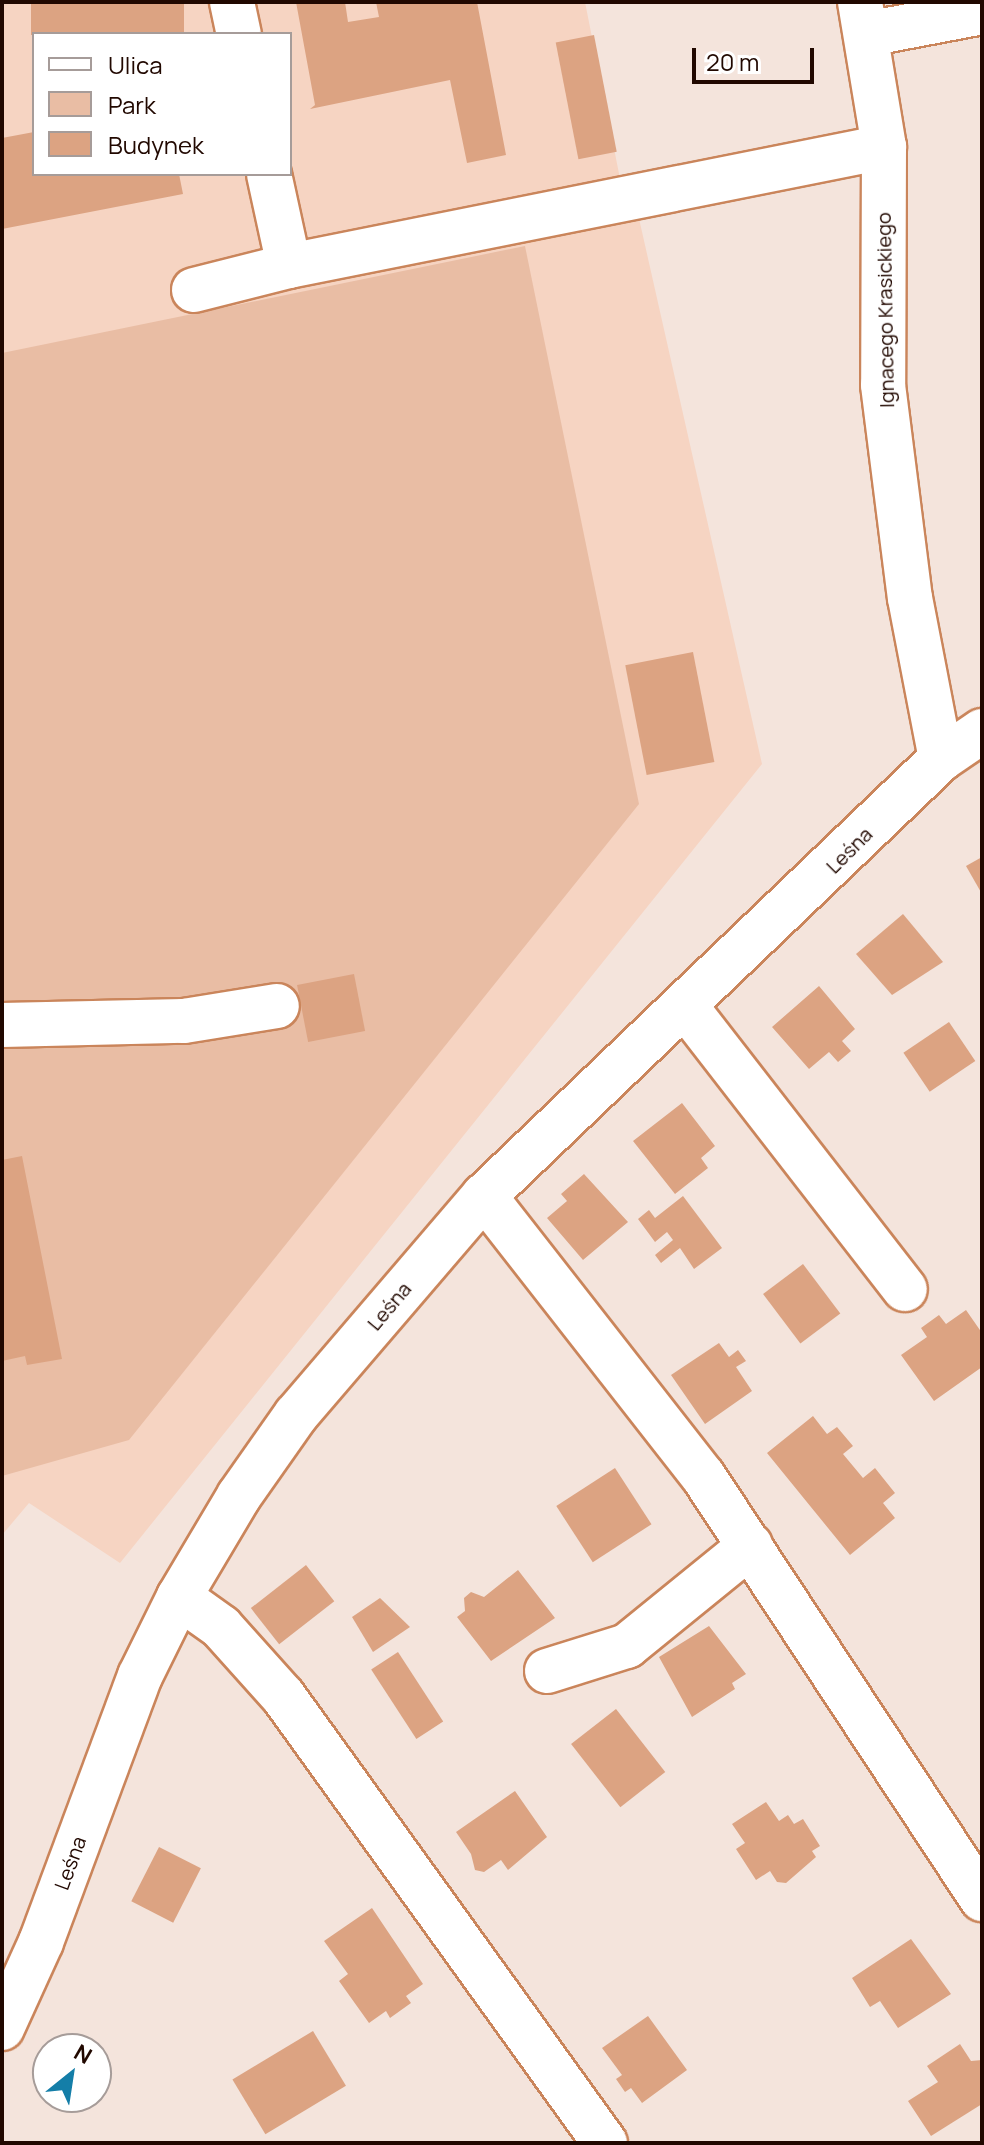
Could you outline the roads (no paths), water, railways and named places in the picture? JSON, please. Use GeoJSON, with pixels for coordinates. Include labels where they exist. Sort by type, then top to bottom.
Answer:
{"type":"FeatureCollection","features":[{"type":"Feature","properties":{"kind":"street"},"geometry":{"type":"LineString","coordinates":[[232,2],[239,32]]}},
{"type":"Feature","properties":{"kind":"street"},"geometry":{"type":"LineString","coordinates":[[863,18],[982,12]]}},
{"type":"Feature","properties":{"kind":"street","name":"Ignacego Krasickiego"},"geometry":{"type":"LineString","coordinates":[[863,18],[884,147],[883,385],[910,598],[941,759]]}},
{"type":"Feature","properties":{"kind":"street"},"geometry":{"type":"LineString","coordinates":[[194,290],[289,266],[884,147]]}},
{"type":"Feature","properties":{"kind":"street"},"geometry":{"type":"LineString","coordinates":[[269,176],[289,266]]}},
{"type":"Feature","properties":{"kind":"street","name":"Leśna"},"geometry":{"type":"LineString","coordinates":[[2,2028],[41,1942],[140,1676],[179,1597],[239,1496],[296,1415],[484,1196],[686,1007],[941,759],[982,731]]}},
{"type":"Feature","properties":{"kind":"street"},"geometry":{"type":"LineString","coordinates":[[2,1025],[184,1021],[277,1006]]}},
{"type":"Feature","properties":{"kind":"street"},"geometry":{"type":"LineString","coordinates":[[686,1007],[905,1289]]}},
{"type":"Feature","properties":{"kind":"street"},"geometry":{"type":"LineString","coordinates":[[484,1196],[703,1476],[982,1899]]}},
{"type":"Feature","properties":{"kind":"street"},"geometry":{"type":"LineString","coordinates":[[547,1671],[627,1646],[750,1546]]}},
{"type":"Feature","properties":{"kind":"street"},"geometry":{"type":"LineString","coordinates":[[179,1597],[221,1627],[283,1696],[605,2143]]}}]}
